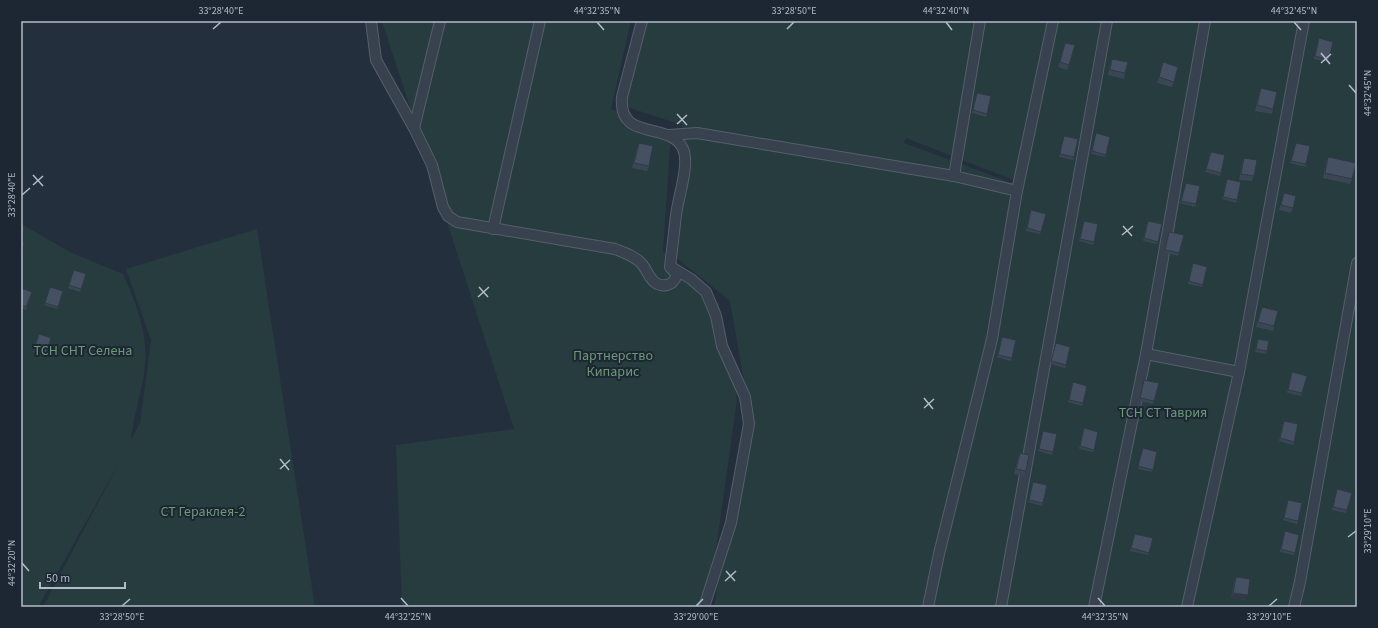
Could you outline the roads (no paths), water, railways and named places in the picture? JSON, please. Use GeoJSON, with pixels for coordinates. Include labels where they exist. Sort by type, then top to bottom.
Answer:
{"type":"FeatureCollection","features":[{"type":"Feature","properties":{"kind":"street"},"geometry":{"type":"LineString","coordinates":[[371,21],[376,60],[414,128],[432,166],[443,207],[448,216],[457,222],[615,249],[630,254],[642,264],[653,281],[660,285],[669,285],[676,279],[677,275],[670,267],[676,214],[685,166],[685,157],[682,148],[676,140],[669,135]]}},
{"type":"Feature","properties":{"kind":"street"},"geometry":{"type":"LineString","coordinates":[[414,128],[440,21]]}},
{"type":"Feature","properties":{"kind":"street"},"geometry":{"type":"LineString","coordinates":[[493,229],[540,21]]}},
{"type":"Feature","properties":{"kind":"street"},"geometry":{"type":"LineString","coordinates":[[642,21],[621,105],[622,112],[626,119],[638,127],[669,135],[697,134],[954,176],[1018,191]]}},
{"type":"Feature","properties":{"kind":"street"},"geometry":{"type":"LineString","coordinates":[[954,176],[980,21]]}},
{"type":"Feature","properties":{"kind":"street"},"geometry":{"type":"LineString","coordinates":[[928,607],[939,554],[992,339],[1018,191],[1053,21]]}},
{"type":"Feature","properties":{"kind":"street"},"geometry":{"type":"LineString","coordinates":[[1001,607],[1107,21]]}},
{"type":"Feature","properties":{"kind":"street"},"geometry":{"type":"LineString","coordinates":[[1094,607],[1146,354],[1205,21]]}},
{"type":"Feature","properties":{"kind":"street"},"geometry":{"type":"LineString","coordinates":[[1188,607],[1239,372],[1304,21]]}},
{"type":"Feature","properties":{"kind":"street"},"geometry":{"type":"LineString","coordinates":[[1294,607],[1300,582],[1357,263]]}},
{"type":"Feature","properties":{"kind":"street"},"geometry":{"type":"LineString","coordinates":[[670,267],[691,279],[706,292],[716,316],[722,346],[746,397],[749,424],[731,523],[704,607]]}},
{"type":"Feature","properties":{"kind":"street"},"geometry":{"type":"LineString","coordinates":[[1146,354],[1239,372]]}},
{"type":"Feature","properties":{"kind":"park label","name":"ТСН СНТ Селена"},"geometry":{"type":"Point","coordinates":[83,350]}},
{"type":"Feature","properties":{"kind":"park label","name":"Партнерство Кипарис"},"geometry":{"type":"Point","coordinates":[613,364]}},
{"type":"Feature","properties":{"kind":"park label","name":"ТСН СТ Таврия"},"geometry":{"type":"Point","coordinates":[1163,412]}},
{"type":"Feature","properties":{"kind":"park label","name":"СТ Гераклея-2"},"geometry":{"type":"Point","coordinates":[203,511]}}]}
